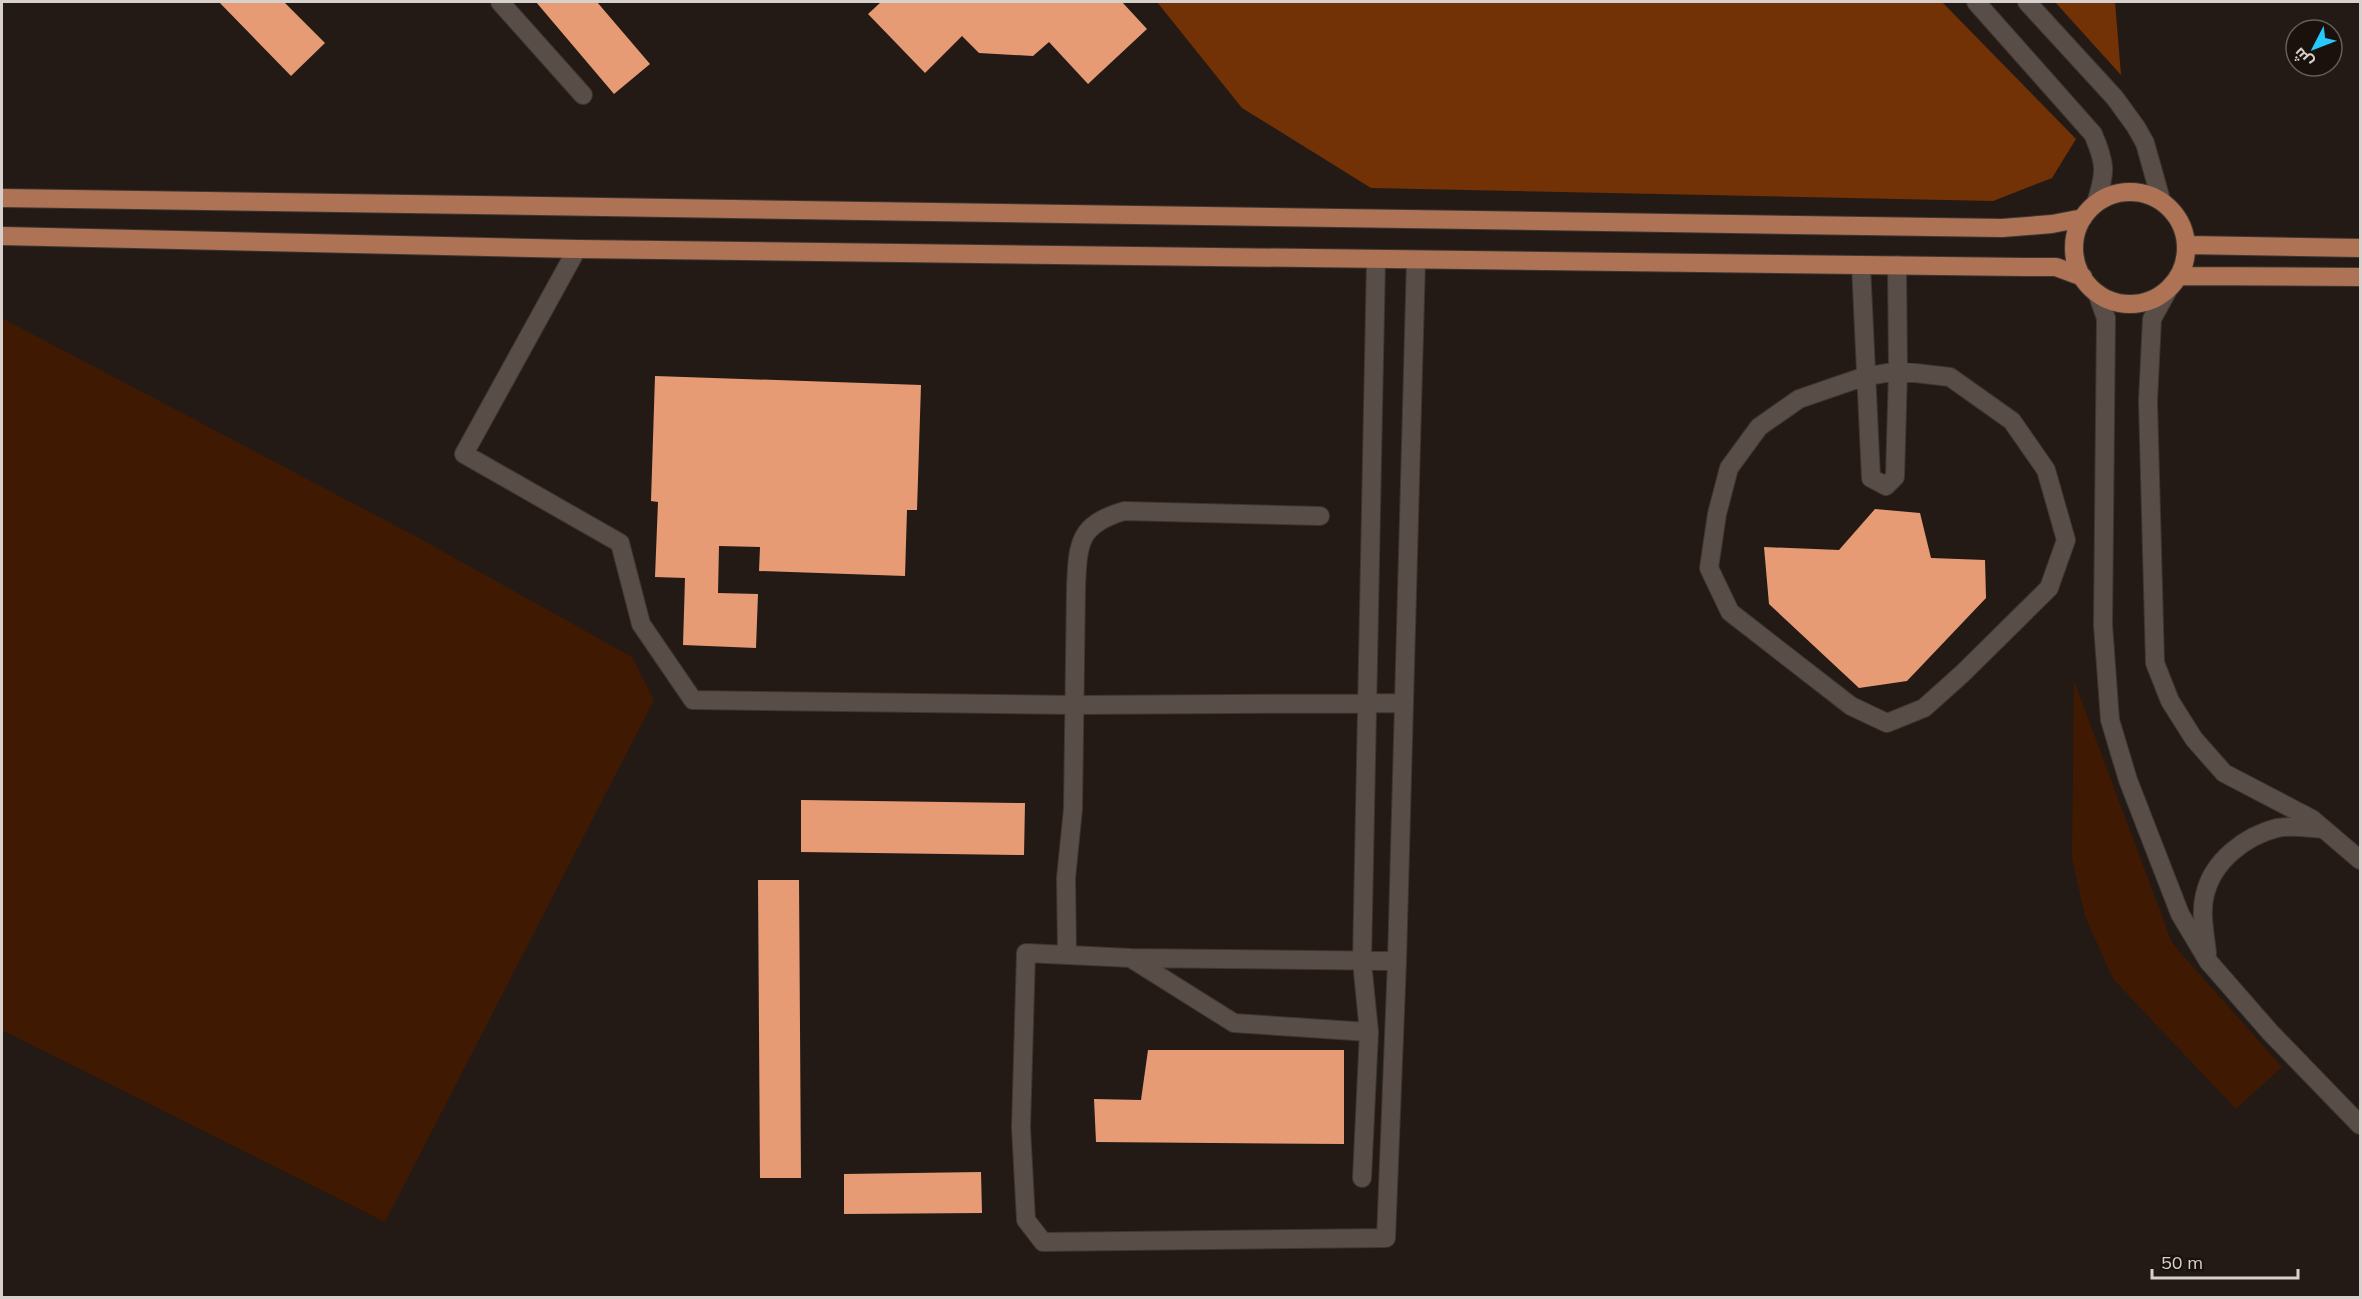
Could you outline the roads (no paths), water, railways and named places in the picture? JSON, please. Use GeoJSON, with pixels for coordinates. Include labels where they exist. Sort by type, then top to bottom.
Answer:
{"type":"FeatureCollection","features":[{"type":"Feature","properties":{"kind":"main road"},"geometry":{"type":"LineString","coordinates":[[2128,192],[2145,193],[2161,200],[2174,212],[2183,227],[2187,245],[2185,261],[2173,283],[2151,300],[2133,304],[2114,302],[2097,293],[2083,277],[2074,247],[2076,232],[2083,218],[2096,203],[2111,195],[2128,192]]}},
{"type":"Feature","properties":{"kind":"main road"},"geometry":{"type":"LineString","coordinates":[[2,198],[2002,228],[2052,224],[2083,218]]}},
{"type":"Feature","properties":{"kind":"main road"},"geometry":{"type":"LineString","coordinates":[[2,236],[577,249],[2056,267],[2083,277]]}},
{"type":"Feature","properties":{"kind":"main road"},"geometry":{"type":"LineString","coordinates":[[2187,245],[2361,248]]}},
{"type":"Feature","properties":{"kind":"main road"},"geometry":{"type":"LineString","coordinates":[[2173,283],[2361,277]]}},
{"type":"Feature","properties":{"kind":"street"},"geometry":{"type":"LineString","coordinates":[[500,2],[583,95]]}},
{"type":"Feature","properties":{"kind":"street"},"geometry":{"type":"LineString","coordinates":[[1976,2],[2093,134],[2102,155],[2104,177],[2096,203]]}},
{"type":"Feature","properties":{"kind":"street"},"geometry":{"type":"LineString","coordinates":[[2027,2],[2115,98],[2136,127],[2145,143],[2161,200]]}},
{"type":"Feature","properties":{"kind":"street"},"geometry":{"type":"LineString","coordinates":[[577,249],[464,454],[620,543],[641,624],[693,700],[1074,705],[1404,703]]}},
{"type":"Feature","properties":{"kind":"street"},"geometry":{"type":"LineString","coordinates":[[1362,1178],[1369,1032],[1362,962],[1376,259]]}},
{"type":"Feature","properties":{"kind":"street"},"geometry":{"type":"LineString","coordinates":[[1397,961],[1131,958],[1026,953],[1021,1128],[1026,1220],[1043,1242],[1386,1238],[1397,961],[1416,260]]}},
{"type":"Feature","properties":{"kind":"street"},"geometry":{"type":"LineString","coordinates":[[1861,265],[1871,478],[1886,486],[1895,477],[1898,371],[1897,265]]}},
{"type":"Feature","properties":{"kind":"street"},"geometry":{"type":"LineString","coordinates":[[2173,283],[2152,319],[2148,401],[2155,663],[2170,701],[2194,739],[2224,772],[2312,819],[2361,860]]}},
{"type":"Feature","properties":{"kind":"street"},"geometry":{"type":"LineString","coordinates":[[2097,293],[2106,318],[2103,625],[2110,720],[2128,780],[2180,914],[2208,961],[2270,1032],[2361,1125]]}},
{"type":"Feature","properties":{"kind":"street"},"geometry":{"type":"LineString","coordinates":[[1898,371],[1950,378],[2012,421],[2046,470],[2066,540],[2049,588],[1924,708],[1887,723],[1851,705],[1730,612],[1709,568],[1717,514],[1729,468],[1758,427],[1799,399],[1866,376],[1898,371]]}},
{"type":"Feature","properties":{"kind":"street"},"geometry":{"type":"LineString","coordinates":[[1067,955],[1066,878],[1073,809],[1077,552],[1087,531],[1102,518],[1124,512],[1320,516]]}},
{"type":"Feature","properties":{"kind":"street"},"geometry":{"type":"LineString","coordinates":[[2208,961],[2203,918],[2205,893],[2215,871],[2232,851],[2254,836],[2279,827],[2323,829]]}},
{"type":"Feature","properties":{"kind":"street"},"geometry":{"type":"LineString","coordinates":[[1131,958],[1234,1023],[1369,1032]]}}]}
